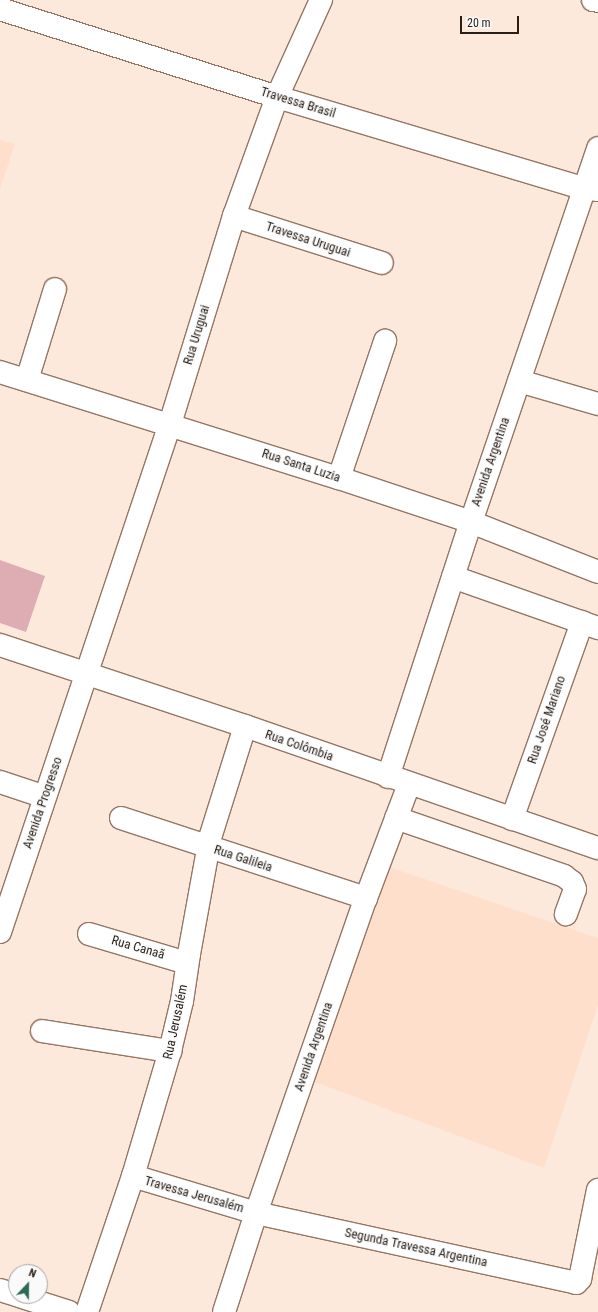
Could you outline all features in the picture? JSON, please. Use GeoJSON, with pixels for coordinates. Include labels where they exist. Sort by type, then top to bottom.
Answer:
{"type":"FeatureCollection","features":[{"type":"Feature","properties":{"kind":"street","name":"Rua Uruguai"},"geometry":{"type":"LineString","coordinates":[[87,675],[170,424],[234,216],[277,97],[321,0]]}},
{"type":"Feature","properties":{"kind":"street"},"geometry":{"type":"LineString","coordinates":[[592,0],[598,1]]}},
{"type":"Feature","properties":{"kind":"street","name":"Travessa Brasil"},"geometry":{"type":"LineString","coordinates":[[0,9],[277,97],[590,189]]}},
{"type":"Feature","properties":{"kind":"street","name":"Avenida Argentina"},"geometry":{"type":"LineString","coordinates":[[388,777],[471,522],[519,381],[590,189],[598,148]]}},
{"type":"Feature","properties":{"kind":"street","name":"Travessa Uruguai"},"geometry":{"type":"LineString","coordinates":[[234,216],[382,263]]}},
{"type":"Feature","properties":{"kind":"street"},"geometry":{"type":"LineString","coordinates":[[27,380],[55,289]]}},
{"type":"Feature","properties":{"kind":"street"},"geometry":{"type":"LineString","coordinates":[[339,478],[385,341]]}},
{"type":"Feature","properties":{"kind":"street","name":"Rua Santa Luzia"},"geometry":{"type":"LineString","coordinates":[[0,372],[170,424],[471,522],[598,572]]}},
{"type":"Feature","properties":{"kind":"street"},"geometry":{"type":"LineString","coordinates":[[519,381],[598,404]]}},
{"type":"Feature","properties":{"kind":"street"},"geometry":{"type":"LineString","coordinates":[[453,577],[590,625]]}},
{"type":"Feature","properties":{"kind":"street","name":"Rua José Mariano"},"geometry":{"type":"LineString","coordinates":[[512,819],[590,625]]}},
{"type":"Feature","properties":{"kind":"street","name":"Rua Colômbia"},"geometry":{"type":"LineString","coordinates":[[0,645],[245,726],[388,777],[598,848]]}},
{"type":"Feature","properties":{"kind":"street","name":"Avenida Progresso"},"geometry":{"type":"LineString","coordinates":[[0,932],[87,675]]}},
{"type":"Feature","properties":{"kind":"street","name":"Rua Jerusalém"},"geometry":{"type":"LineString","coordinates":[[87,1312],[133,1176],[170,1051],[182,1001],[187,962],[208,848],[245,726]]}},
{"type":"Feature","properties":{"kind":"street"},"geometry":{"type":"LineString","coordinates":[[0,782],[45,797]]}},
{"type":"Feature","properties":{"kind":"street","name":"Avenida Argentina"},"geometry":{"type":"LineString","coordinates":[[224,1312],[256,1213],[366,898],[409,784]]}},
{"type":"Feature","properties":{"kind":"street","name":"Rua Galileia"},"geometry":{"type":"LineString","coordinates":[[121,818],[208,848],[366,898]]}},
{"type":"Feature","properties":{"kind":"street"},"geometry":{"type":"LineString","coordinates":[[396,818],[564,876],[572,882],[575,889],[566,914]]}},
{"type":"Feature","properties":{"kind":"street","name":"Rua Canaã"},"geometry":{"type":"LineString","coordinates":[[89,934],[187,962]]}},
{"type":"Feature","properties":{"kind":"street"},"geometry":{"type":"LineString","coordinates":[[42,1031],[170,1051]]}},
{"type":"Feature","properties":{"kind":"street","name":"Travessa Jerusalém"},"geometry":{"type":"LineString","coordinates":[[133,1176],[256,1213]]}},
{"type":"Feature","properties":{"kind":"street"},"geometry":{"type":"LineString","coordinates":[[593,1240],[598,1190]]}},
{"type":"Feature","properties":{"kind":"street","name":"Segunda Travessa Argentina"},"geometry":{"type":"LineString","coordinates":[[256,1213],[576,1283],[580,1278],[593,1240]]}},
{"type":"Feature","properties":{"kind":"street"},"geometry":{"type":"LineString","coordinates":[[38,1304],[69,1312]]}},
{"type":"Feature","properties":{"kind":"shaded area"},"geometry":{"type":"Polygon","coordinates":[[[0,140],[15,144],[0,189],[0,140]]]}},
{"type":"Feature","properties":{"kind":"shaded area"},"geometry":{"type":"Polygon","coordinates":[[[0,560],[45,576],[26,632],[0,623],[0,560]]]}},
{"type":"Feature","properties":{"kind":"shaded area"},"geometry":{"type":"Polygon","coordinates":[[[389,867],[598,938],[598,1005],[544,1168],[315,1082],[389,867]]]}}]}
